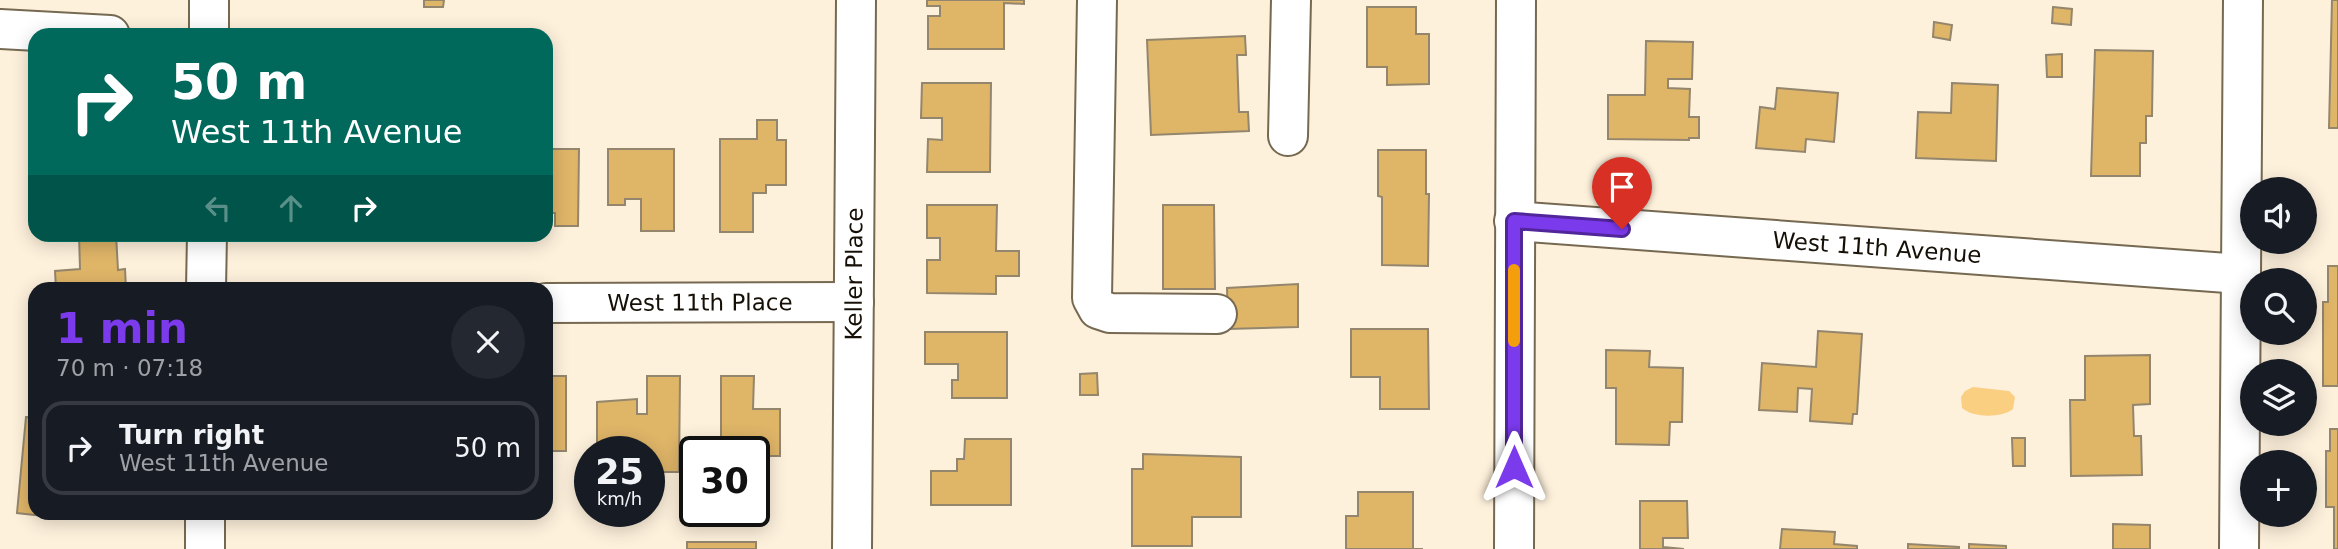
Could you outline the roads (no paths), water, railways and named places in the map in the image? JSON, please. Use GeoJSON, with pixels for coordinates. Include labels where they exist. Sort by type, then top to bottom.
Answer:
{"type":"FeatureCollection","features":[{"type":"Feature","properties":{"kind":"street"},"geometry":{"type":"LineString","coordinates":[[209,0],[209,28]]}},
{"type":"Feature","properties":{"kind":"street","name":"Keller Place"},"geometry":{"type":"LineString","coordinates":[[852,549],[856,0]]}},
{"type":"Feature","properties":{"kind":"street"},"geometry":{"type":"LineString","coordinates":[[1097,0],[1092,298],[1098,309],[1110,313],[1217,314]]}},
{"type":"Feature","properties":{"kind":"street"},"geometry":{"type":"LineString","coordinates":[[1288,136],[1291,0]]}},
{"type":"Feature","properties":{"kind":"street"},"geometry":{"type":"LineString","coordinates":[[1514,549],[1516,0]]}},
{"type":"Feature","properties":{"kind":"street"},"geometry":{"type":"LineString","coordinates":[[2241,268],[2243,0]]}},
{"type":"Feature","properties":{"kind":"street"},"geometry":{"type":"LineString","coordinates":[[0,29],[28,31]]}},
{"type":"Feature","properties":{"kind":"street","name":"West 11th Avenue"},"geometry":{"type":"LineString","coordinates":[[1514,221],[2240,274]]}},
{"type":"Feature","properties":{"kind":"street"},"geometry":{"type":"LineString","coordinates":[[206,282],[207,242]]}},
{"type":"Feature","properties":{"kind":"street","name":"West 11th Place"},"geometry":{"type":"LineString","coordinates":[[553,303],[854,302]]}},
{"type":"Feature","properties":{"kind":"street"},"geometry":{"type":"LineString","coordinates":[[2239,549],[2240,345]]}},
{"type":"Feature","properties":{"kind":"street"},"geometry":{"type":"LineString","coordinates":[[205,520],[205,549]]}}]}
